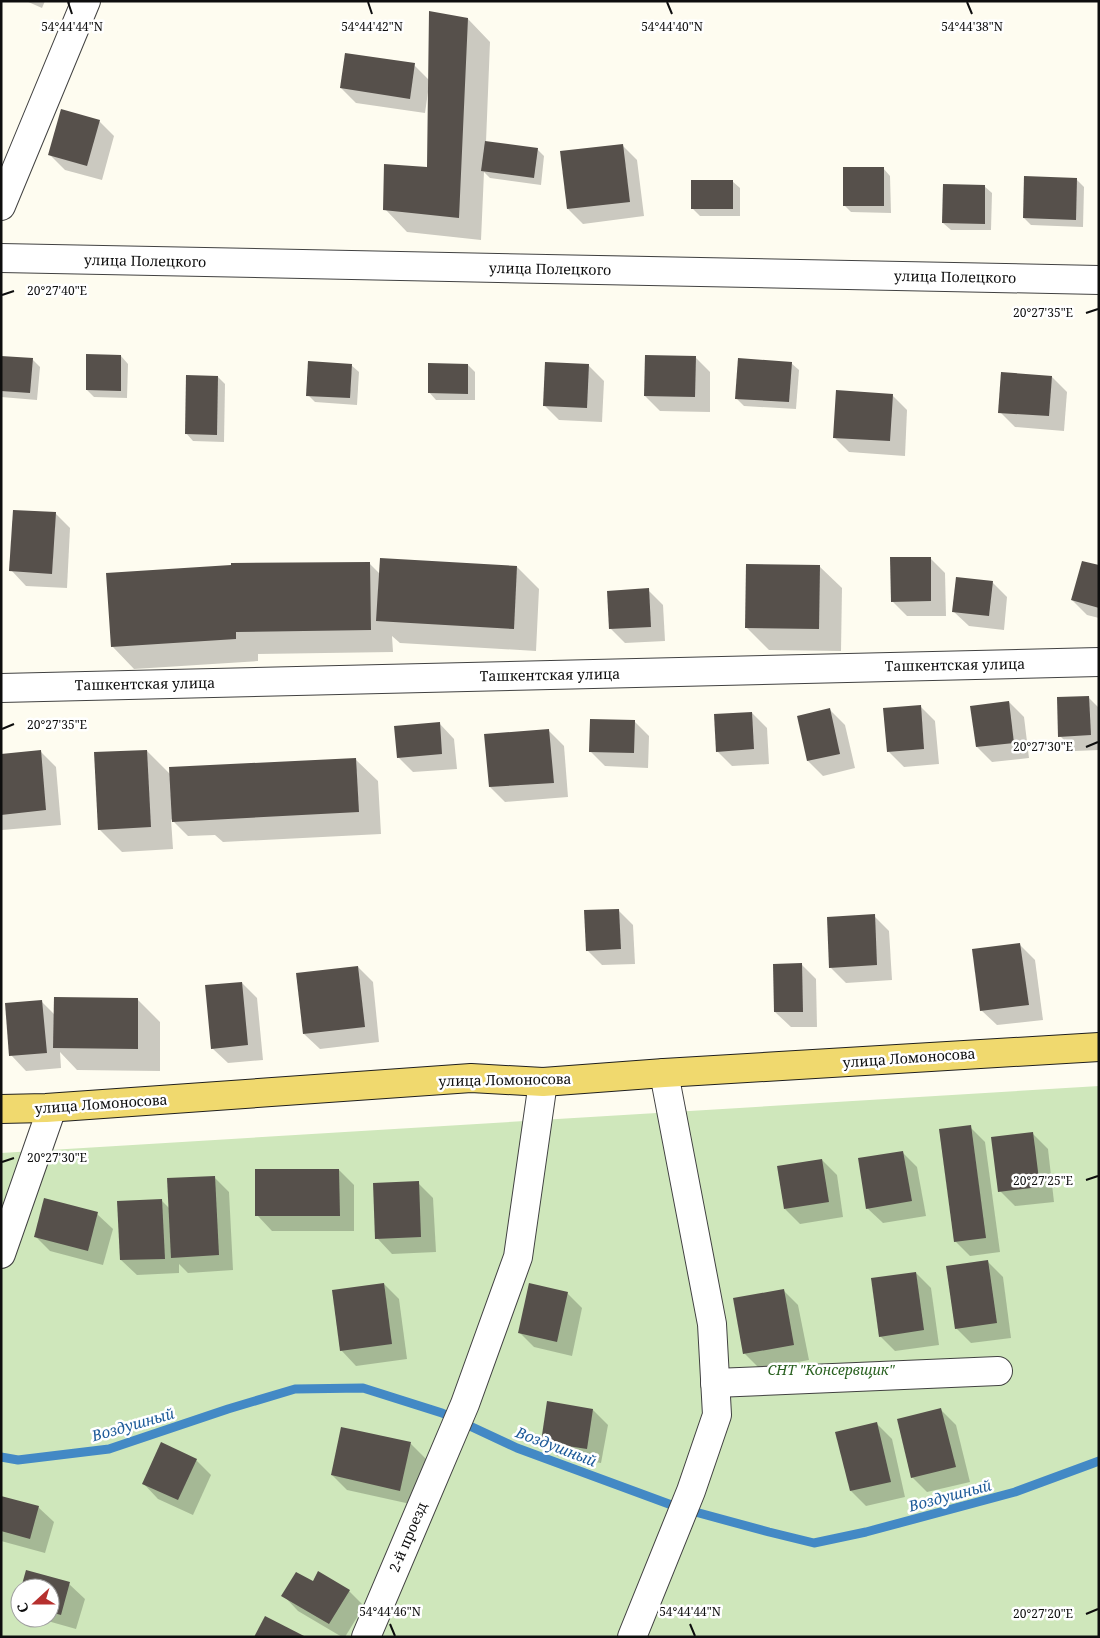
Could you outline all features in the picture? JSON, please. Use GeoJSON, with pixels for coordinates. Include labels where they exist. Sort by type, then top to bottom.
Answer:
{"type":"FeatureCollection","features":[{"type":"Feature","properties":{"kind":"main road","name":"улица Ломоносова"},"geometry":{"type":"LineString","coordinates":[[1,1108],[52,1108],[471,1078],[543,1082],[1099,1047]]}},
{"type":"Feature","properties":{"kind":"street"},"geometry":{"type":"LineString","coordinates":[[1,206],[86,1]]}},
{"type":"Feature","properties":{"kind":"street","name":"улица Полецкого"},"geometry":{"type":"LineString","coordinates":[[1,258],[1099,280]]}},
{"type":"Feature","properties":{"kind":"street","name":"Ташкентская улица"},"geometry":{"type":"LineString","coordinates":[[1,688],[1099,662]]}},
{"type":"Feature","properties":{"kind":"street"},"geometry":{"type":"LineString","coordinates":[[632,1637],[691,1491],[717,1415],[712,1324],[664,1073]]}},
{"type":"Feature","properties":{"kind":"street","name":"2-й проезд"},"geometry":{"type":"LineString","coordinates":[[366,1637],[465,1404],[518,1257],[543,1082]]}},
{"type":"Feature","properties":{"kind":"street"},"geometry":{"type":"LineString","coordinates":[[1,1254],[52,1108]]}},
{"type":"Feature","properties":{"kind":"street"},"geometry":{"type":"LineString","coordinates":[[715,1383],[998,1371]]}},
{"type":"Feature","properties":{"kind":"green space","name":"СНТ \"Консервщик\""},"geometry":{"type":"Polygon","coordinates":[[[1099,1086],[1099,1637],[1,1637],[1,1153],[1099,1086]]]}},
{"type":"Feature","properties":{"kind":"building"},"geometry":{"type":"Polygon","coordinates":[[[429,11],[468,18],[459,218],[383,210],[384,164],[427,167],[429,11]]]}},
{"type":"Feature","properties":{"kind":"building"},"geometry":{"type":"Polygon","coordinates":[[[345,53],[415,63],[410,99],[340,88],[345,53]]]}},
{"type":"Feature","properties":{"kind":"building"},"geometry":{"type":"Polygon","coordinates":[[[61,109],[100,120],[87,166],[48,155],[61,109]]]}},
{"type":"Feature","properties":{"kind":"building"},"geometry":{"type":"Polygon","coordinates":[[[485,141],[538,148],[534,178],[481,171],[485,141]]]}},
{"type":"Feature","properties":{"kind":"building"},"geometry":{"type":"Polygon","coordinates":[[[623,144],[630,202],[567,209],[560,151],[623,144]]]}},
{"type":"Feature","properties":{"kind":"building"},"geometry":{"type":"Polygon","coordinates":[[[843,167],[884,167],[884,206],[843,206],[843,167]]]}},
{"type":"Feature","properties":{"kind":"building"},"geometry":{"type":"Polygon","coordinates":[[[1024,176],[1077,178],[1076,220],[1023,218],[1024,176]]]}},
{"type":"Feature","properties":{"kind":"building"},"geometry":{"type":"Polygon","coordinates":[[[691,180],[733,180],[733,209],[691,209],[691,180]]]}},
{"type":"Feature","properties":{"kind":"building"},"geometry":{"type":"Polygon","coordinates":[[[943,184],[985,185],[985,224],[942,223],[943,184]]]}},
{"type":"Feature","properties":{"kind":"building"},"geometry":{"type":"Polygon","coordinates":[[[86,354],[121,355],[121,391],[86,390],[86,354]]]}},
{"type":"Feature","properties":{"kind":"building"},"geometry":{"type":"Polygon","coordinates":[[[645,355],[696,356],[695,397],[644,396],[645,355]]]}},
{"type":"Feature","properties":{"kind":"building"},"geometry":{"type":"Polygon","coordinates":[[[1,356],[33,358],[30,393],[1,391],[1,356]]]}},
{"type":"Feature","properties":{"kind":"building"},"geometry":{"type":"Polygon","coordinates":[[[738,358],[792,362],[789,402],[735,399],[738,358]]]}},
{"type":"Feature","properties":{"kind":"building"},"geometry":{"type":"Polygon","coordinates":[[[308,361],[352,364],[350,398],[306,396],[308,361]]]}},
{"type":"Feature","properties":{"kind":"building"},"geometry":{"type":"Polygon","coordinates":[[[545,362],[589,364],[587,408],[543,406],[545,362]]]}},
{"type":"Feature","properties":{"kind":"building"},"geometry":{"type":"Polygon","coordinates":[[[428,363],[468,364],[468,394],[428,393],[428,363]]]}},
{"type":"Feature","properties":{"kind":"building"},"geometry":{"type":"Polygon","coordinates":[[[1001,372],[1052,376],[1049,416],[998,413],[1001,372]]]}},
{"type":"Feature","properties":{"kind":"building"},"geometry":{"type":"Polygon","coordinates":[[[186,375],[218,376],[217,435],[185,434],[186,375]]]}},
{"type":"Feature","properties":{"kind":"building"},"geometry":{"type":"Polygon","coordinates":[[[836,390],[893,394],[890,441],[833,438],[836,390]]]}},
{"type":"Feature","properties":{"kind":"building"},"geometry":{"type":"Polygon","coordinates":[[[13,510],[56,512],[52,574],[9,571],[13,510]]]}},
{"type":"Feature","properties":{"kind":"building"},"geometry":{"type":"Polygon","coordinates":[[[890,557],[931,557],[931,601],[891,602],[890,557]]]}},
{"type":"Feature","properties":{"kind":"building"},"geometry":{"type":"Polygon","coordinates":[[[380,558],[517,566],[514,629],[376,621],[380,558]]]}},
{"type":"Feature","properties":{"kind":"building"},"geometry":{"type":"Polygon","coordinates":[[[1082,561],[1099,565],[1099,608],[1071,600],[1082,561]]]}},
{"type":"Feature","properties":{"kind":"building"},"geometry":{"type":"Polygon","coordinates":[[[370,562],[371,630],[236,632],[236,639],[111,647],[106,573],[231,565],[231,563],[370,562]]]}},
{"type":"Feature","properties":{"kind":"building"},"geometry":{"type":"Polygon","coordinates":[[[746,564],[820,565],[819,629],[745,628],[746,564]]]}},
{"type":"Feature","properties":{"kind":"building"},"geometry":{"type":"Polygon","coordinates":[[[956,577],[993,581],[989,616],[952,612],[956,577]]]}},
{"type":"Feature","properties":{"kind":"building"},"geometry":{"type":"Polygon","coordinates":[[[649,588],[651,627],[609,629],[607,591],[649,588]]]}},
{"type":"Feature","properties":{"kind":"building"},"geometry":{"type":"Polygon","coordinates":[[[1089,696],[1091,735],[1058,737],[1057,697],[1089,696]]]}},
{"type":"Feature","properties":{"kind":"building"},"geometry":{"type":"Polygon","coordinates":[[[1009,701],[1014,743],[976,747],[970,706],[1009,701]]]}},
{"type":"Feature","properties":{"kind":"building"},"geometry":{"type":"Polygon","coordinates":[[[921,705],[924,749],[887,752],[883,708],[921,705]]]}},
{"type":"Feature","properties":{"kind":"building"},"geometry":{"type":"Polygon","coordinates":[[[830,708],[840,754],[807,761],[797,716],[830,708]]]}},
{"type":"Feature","properties":{"kind":"building"},"geometry":{"type":"Polygon","coordinates":[[[752,712],[754,749],[716,752],[714,714],[752,712]]]}},
{"type":"Feature","properties":{"kind":"building"},"geometry":{"type":"Polygon","coordinates":[[[590,719],[635,720],[634,753],[589,752],[590,719]]]}},
{"type":"Feature","properties":{"kind":"building"},"geometry":{"type":"Polygon","coordinates":[[[440,722],[442,754],[397,758],[394,726],[440,722]]]}},
{"type":"Feature","properties":{"kind":"building"},"geometry":{"type":"Polygon","coordinates":[[[549,729],[554,783],[489,787],[484,734],[549,729]]]}},
{"type":"Feature","properties":{"kind":"building"},"geometry":{"type":"Polygon","coordinates":[[[41,750],[46,810],[1,815],[1,754],[41,750]]]}},
{"type":"Feature","properties":{"kind":"building"},"geometry":{"type":"Polygon","coordinates":[[[147,750],[151,827],[98,830],[94,752],[147,750]]]}},
{"type":"Feature","properties":{"kind":"building"},"geometry":{"type":"Polygon","coordinates":[[[356,758],[359,812],[172,822],[169,767],[356,758]]]}},
{"type":"Feature","properties":{"kind":"building"},"geometry":{"type":"Polygon","coordinates":[[[619,909],[621,949],[586,951],[584,910],[619,909]]]}},
{"type":"Feature","properties":{"kind":"building"},"geometry":{"type":"Polygon","coordinates":[[[875,914],[877,965],[829,968],[827,917],[875,914]]]}},
{"type":"Feature","properties":{"kind":"building"},"geometry":{"type":"Polygon","coordinates":[[[1020,943],[1029,1005],[980,1011],[972,949],[1020,943]]]}},
{"type":"Feature","properties":{"kind":"building"},"geometry":{"type":"Polygon","coordinates":[[[802,963],[803,1012],[774,1012],[773,964],[802,963]]]}},
{"type":"Feature","properties":{"kind":"building"},"geometry":{"type":"Polygon","coordinates":[[[358,966],[365,1027],[303,1034],[296,973],[358,966]]]}},
{"type":"Feature","properties":{"kind":"building"},"geometry":{"type":"Polygon","coordinates":[[[242,982],[248,1045],[211,1049],[205,985],[242,982]]]}},
{"type":"Feature","properties":{"kind":"building"},"geometry":{"type":"Polygon","coordinates":[[[54,997],[138,998],[138,1049],[53,1048],[54,997]]]}},
{"type":"Feature","properties":{"kind":"building"},"geometry":{"type":"Polygon","coordinates":[[[42,1000],[47,1053],[9,1056],[5,1003],[42,1000]]]}},
{"type":"Feature","properties":{"kind":"building"},"geometry":{"type":"Polygon","coordinates":[[[971,1125],[986,1238],[954,1242],[939,1129],[971,1125]]]}},
{"type":"Feature","properties":{"kind":"building"},"geometry":{"type":"Polygon","coordinates":[[[1033,1132],[1040,1187],[998,1192],[991,1137],[1033,1132]]]}},
{"type":"Feature","properties":{"kind":"building"},"geometry":{"type":"Polygon","coordinates":[[[903,1151],[912,1201],[866,1209],[858,1158],[903,1151]]]}},
{"type":"Feature","properties":{"kind":"building"},"geometry":{"type":"Polygon","coordinates":[[[822,1159],[829,1202],[784,1209],[777,1166],[822,1159]]]}},
{"type":"Feature","properties":{"kind":"building"},"geometry":{"type":"Polygon","coordinates":[[[255,1169],[339,1169],[340,1216],[255,1216],[255,1169]]]}},
{"type":"Feature","properties":{"kind":"building"},"geometry":{"type":"Polygon","coordinates":[[[215,1176],[219,1255],[171,1258],[167,1178],[215,1176]]]}},
{"type":"Feature","properties":{"kind":"building"},"geometry":{"type":"Polygon","coordinates":[[[419,1181],[421,1237],[375,1239],[373,1183],[419,1181]]]}},
{"type":"Feature","properties":{"kind":"building"},"geometry":{"type":"Polygon","coordinates":[[[44,1198],[98,1212],[88,1251],[34,1237],[44,1198]]]}},
{"type":"Feature","properties":{"kind":"building"},"geometry":{"type":"Polygon","coordinates":[[[162,1199],[165,1259],[120,1260],[117,1201],[162,1199]]]}},
{"type":"Feature","properties":{"kind":"building"},"geometry":{"type":"Polygon","coordinates":[[[988,1260],[997,1323],[955,1329],[946,1266],[988,1260]]]}},
{"type":"Feature","properties":{"kind":"building"},"geometry":{"type":"Polygon","coordinates":[[[916,1272],[924,1330],[879,1337],[871,1278],[916,1272]]]}},
{"type":"Feature","properties":{"kind":"building"},"geometry":{"type":"Polygon","coordinates":[[[384,1283],[392,1344],[340,1351],[332,1290],[384,1283]]]}},
{"type":"Feature","properties":{"kind":"building"},"geometry":{"type":"Polygon","coordinates":[[[529,1283],[568,1292],[557,1342],[518,1333],[529,1283]]]}},
{"type":"Feature","properties":{"kind":"building"},"geometry":{"type":"Polygon","coordinates":[[[784,1289],[794,1345],[743,1354],[733,1298],[784,1289]]]}},
{"type":"Feature","properties":{"kind":"building"},"geometry":{"type":"Polygon","coordinates":[[[547,1401],[593,1409],[587,1449],[541,1442],[547,1401]]]}},
{"type":"Feature","properties":{"kind":"building"},"geometry":{"type":"Polygon","coordinates":[[[941,1408],[956,1467],[911,1478],[897,1419],[941,1408]]]}},
{"type":"Feature","properties":{"kind":"building"},"geometry":{"type":"Polygon","coordinates":[[[877,1422],[891,1482],[850,1491],[835,1432],[877,1422]]]}},
{"type":"Feature","properties":{"kind":"building"},"geometry":{"type":"Polygon","coordinates":[[[341,1427],[411,1442],[400,1491],[331,1475],[341,1427]]]}},
{"type":"Feature","properties":{"kind":"building"},"geometry":{"type":"Polygon","coordinates":[[[161,1442],[197,1459],[178,1500],[142,1484],[161,1442]]]}},
{"type":"Feature","properties":{"kind":"building"},"geometry":{"type":"Polygon","coordinates":[[[1,1496],[39,1506],[30,1539],[1,1531],[1,1496]]]}},
{"type":"Feature","properties":{"kind":"building"},"geometry":{"type":"Polygon","coordinates":[[[26,1570],[55,1578],[24,1578],[26,1570]]]}},
{"type":"Feature","properties":{"kind":"building"},"geometry":{"type":"Polygon","coordinates":[[[318,1571],[350,1590],[329,1624],[281,1596],[296,1572],[313,1581],[318,1571]]]}},
{"type":"Feature","properties":{"kind":"building"},"geometry":{"type":"Polygon","coordinates":[[[60,1579],[70,1582],[60,1615],[60,1579]]]}},
{"type":"Feature","properties":{"kind":"building"},"geometry":{"type":"Polygon","coordinates":[[[265,1616],[306,1637],[254,1637],[265,1616]]]}},
{"type":"Feature","properties":{"kind":"waterway","name":"Воздушный"},"geometry":{"type":"LineString","coordinates":[[1,1457],[18,1460],[109,1449],[228,1409],[295,1389],[363,1388],[442,1413],[517,1448],[677,1507],[814,1543],[866,1532],[1015,1492],[1099,1461]]}}]}
